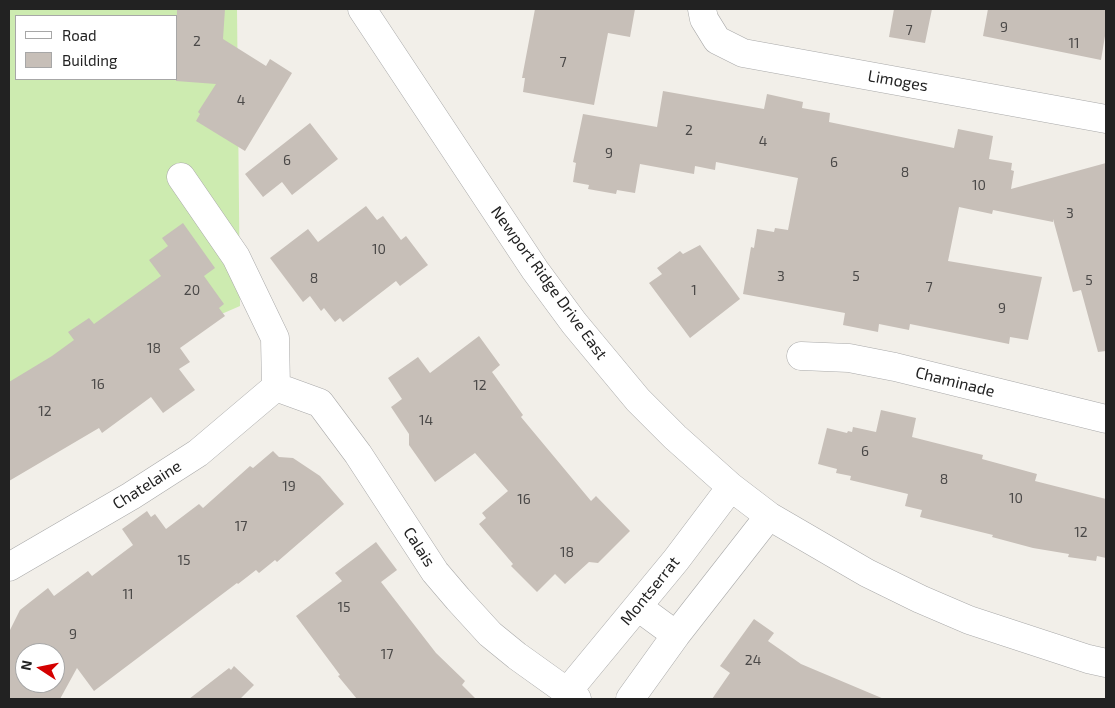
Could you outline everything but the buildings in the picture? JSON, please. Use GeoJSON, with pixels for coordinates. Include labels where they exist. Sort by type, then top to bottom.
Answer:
{"type":"FeatureCollection","features":[{"type":"Feature","properties":{"kind":"street","name":"Newport Ridge Drive East"},"geometry":{"type":"LineString","coordinates":[[362,9],[535,270],[574,323],[638,400],[675,437],[731,487],[769,516],[867,572],[920,599],[969,620],[1106,664]]}},
{"type":"Feature","properties":{"kind":"street","name":"Limoges"},"geometry":{"type":"LineString","coordinates":[[703,14],[717,40],[743,53],[1106,119]]}},
{"type":"Feature","properties":{"kind":"street"},"geometry":{"type":"LineString","coordinates":[[181,177],[236,257],[275,338],[276,387]]}},
{"type":"Feature","properties":{"kind":"street","name":"Chaminade"},"geometry":{"type":"LineString","coordinates":[[801,356],[849,358],[895,367],[1106,419]]}},
{"type":"Feature","properties":{"kind":"street","name":"Chatelaine"},"geometry":{"type":"LineString","coordinates":[[9,567],[131,496],[198,452],[276,387]]}},
{"type":"Feature","properties":{"kind":"street","name":"Calais"},"geometry":{"type":"LineString","coordinates":[[276,387],[320,403],[358,454],[436,572],[458,599],[496,639],[572,696]]}},
{"type":"Feature","properties":{"kind":"street","name":"Montserrat"},"geometry":{"type":"LineString","coordinates":[[572,696],[731,487]]}},
{"type":"Feature","properties":{"kind":"street"},"geometry":{"type":"LineString","coordinates":[[630,699],[676,635],[769,516]]}},
{"type":"Feature","properties":{"kind":"street"},"geometry":{"type":"LineString","coordinates":[[638,607],[676,635]]}},
{"type":"Feature","properties":{"kind":"green space"},"geometry":{"type":"Polygon","coordinates":[[[9,9],[237,9],[240,306],[9,406],[9,9]]]}}]}
